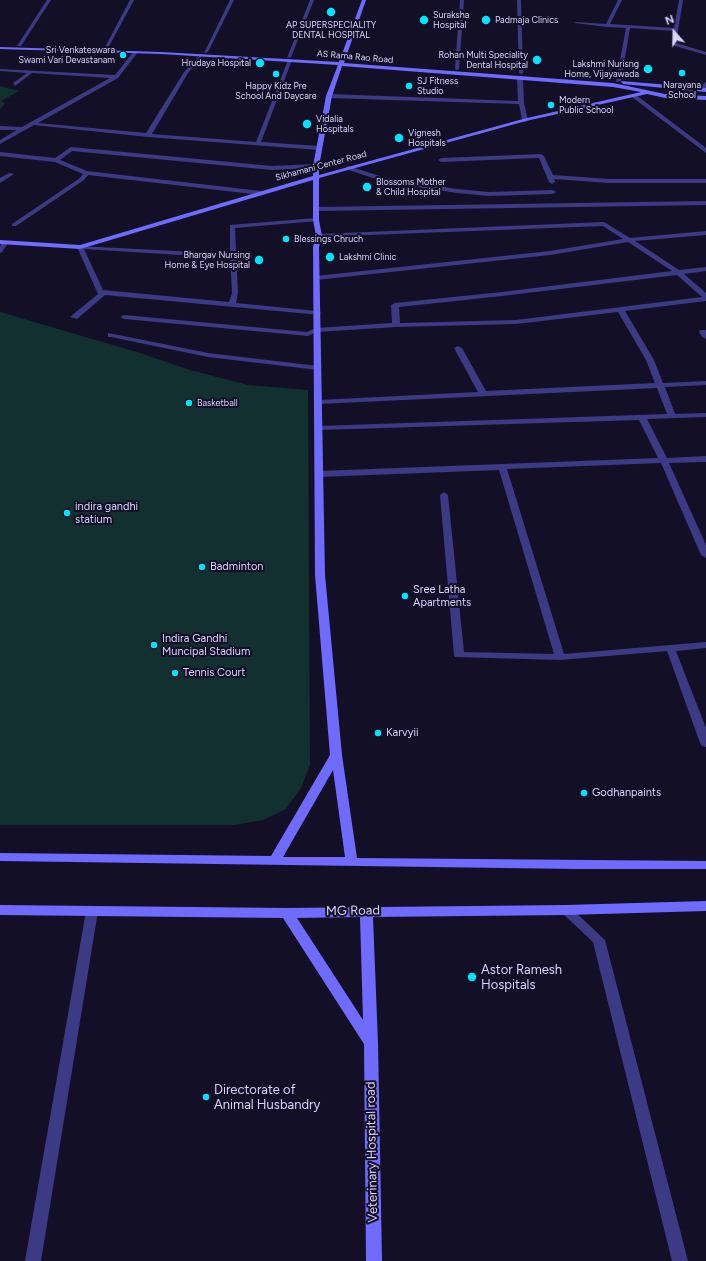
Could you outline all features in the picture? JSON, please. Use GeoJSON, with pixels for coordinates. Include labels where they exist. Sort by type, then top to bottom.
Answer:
{"type":"FeatureCollection","features":[{"type":"Feature","properties":{"kind":"street"},"geometry":{"type":"LineString","coordinates":[[19,45],[49,0]]}},
{"type":"Feature","properties":{"kind":"street"},"geometry":{"type":"LineString","coordinates":[[106,48],[132,0]]}},
{"type":"Feature","properties":{"kind":"street"},"geometry":{"type":"LineString","coordinates":[[148,135],[186,72],[204,54],[232,0]]}},
{"type":"Feature","properties":{"kind":"street"},"geometry":{"type":"LineString","coordinates":[[258,143],[312,0]]}},
{"type":"Feature","properties":{"kind":"street"},"geometry":{"type":"LineString","coordinates":[[352,862],[336,755],[320,574],[318,500],[319,402],[316,330],[316,247],[319,236],[316,220],[316,166],[329,96],[364,0]]}},
{"type":"Feature","properties":{"kind":"street"},"geometry":{"type":"LineString","coordinates":[[457,69],[462,0]]}},
{"type":"Feature","properties":{"kind":"street"},"geometry":{"type":"LineString","coordinates":[[519,0],[521,103],[525,120]]}},
{"type":"Feature","properties":{"kind":"street"},"geometry":{"type":"LineString","coordinates":[[607,26],[620,0]]}},
{"type":"Feature","properties":{"kind":"street"},"geometry":{"type":"LineString","coordinates":[[681,0],[674,44],[706,54]]}},
{"type":"Feature","properties":{"kind":"street"},"geometry":{"type":"LineString","coordinates":[[576,23],[628,28],[676,30]]}},
{"type":"Feature","properties":{"kind":"street"},"geometry":{"type":"LineString","coordinates":[[618,81],[628,28]]}},
{"type":"Feature","properties":{"kind":"street","name":"AS Rama Rao Road"},"geometry":{"type":"LineString","coordinates":[[0,45],[106,48],[289,58],[520,76],[618,81],[704,90]]}},
{"type":"Feature","properties":{"kind":"street","name":"AS Rama Rao Road"},"geometry":{"type":"LineString","coordinates":[[0,48],[204,54]]}},
{"type":"Feature","properties":{"kind":"street"},"geometry":{"type":"LineString","coordinates":[[0,142],[35,124],[116,77],[136,52]]}},
{"type":"Feature","properties":{"kind":"street","name":"AS Rama Rao Road"},"geometry":{"type":"LineString","coordinates":[[341,62],[457,69],[613,85],[672,97],[706,98]]}},
{"type":"Feature","properties":{"kind":"street"},"geometry":{"type":"LineString","coordinates":[[0,70],[116,77]]}},
{"type":"Feature","properties":{"kind":"street"},"geometry":{"type":"LineString","coordinates":[[15,84],[30,73]]}},
{"type":"Feature","properties":{"kind":"street"},"geometry":{"type":"LineString","coordinates":[[647,93],[651,84]]}},
{"type":"Feature","properties":{"kind":"street"},"geometry":{"type":"LineString","coordinates":[[704,90],[706,84]]}},
{"type":"Feature","properties":{"kind":"street","name":"Sikhamani Center Road"},"geometry":{"type":"LineString","coordinates":[[3,242],[80,247],[348,168],[525,120],[647,93]]}},
{"type":"Feature","properties":{"kind":"street"},"geometry":{"type":"LineString","coordinates":[[329,96],[521,103]]}},
{"type":"Feature","properties":{"kind":"street"},"geometry":{"type":"LineString","coordinates":[[634,96],[706,151]]}},
{"type":"Feature","properties":{"kind":"street"},"geometry":{"type":"LineString","coordinates":[[35,124],[148,135],[319,148]]}},
{"type":"Feature","properties":{"kind":"street"},"geometry":{"type":"LineString","coordinates":[[0,128],[26,129]]}},
{"type":"Feature","properties":{"kind":"street"},"geometry":{"type":"LineString","coordinates":[[56,160],[71,149],[272,168],[316,166]]}},
{"type":"Feature","properties":{"kind":"street"},"geometry":{"type":"LineString","coordinates":[[0,154],[56,160],[86,173],[260,193]]}},
{"type":"Feature","properties":{"kind":"street"},"geometry":{"type":"LineString","coordinates":[[441,160],[541,156],[551,177],[553,192],[560,205]]}},
{"type":"Feature","properties":{"kind":"street"},"geometry":{"type":"LineString","coordinates":[[348,168],[385,180],[457,191],[489,194],[553,192]]}},
{"type":"Feature","properties":{"kind":"street"},"geometry":{"type":"LineString","coordinates":[[14,224],[82,179],[86,173]]}},
{"type":"Feature","properties":{"kind":"street"},"geometry":{"type":"LineString","coordinates":[[0,181],[11,174]]}},
{"type":"Feature","properties":{"kind":"street"},"geometry":{"type":"LineString","coordinates":[[551,177],[609,181],[706,181]]}},
{"type":"Feature","properties":{"kind":"street"},"geometry":{"type":"LineString","coordinates":[[317,209],[706,203]]}},
{"type":"Feature","properties":{"kind":"street"},"geometry":{"type":"LineString","coordinates":[[232,305],[235,294],[232,226],[316,220]]}},
{"type":"Feature","properties":{"kind":"street"},"geometry":{"type":"LineString","coordinates":[[319,236],[604,224],[680,273],[706,298]]}},
{"type":"Feature","properties":{"kind":"street"},"geometry":{"type":"LineString","coordinates":[[316,278],[550,253],[630,240],[706,233]]}},
{"type":"Feature","properties":{"kind":"street"},"geometry":{"type":"LineString","coordinates":[[0,251],[3,242]]}},
{"type":"Feature","properties":{"kind":"street"},"geometry":{"type":"LineString","coordinates":[[74,317],[102,295],[80,247],[196,254],[232,253]]}},
{"type":"Feature","properties":{"kind":"street"},"geometry":{"type":"LineString","coordinates":[[396,326],[395,305],[502,294],[706,269]]}},
{"type":"Feature","properties":{"kind":"street"},"geometry":{"type":"LineString","coordinates":[[100,292],[317,313]]}},
{"type":"Feature","properties":{"kind":"street"},"geometry":{"type":"LineString","coordinates":[[124,317],[308,334],[316,330],[516,322],[621,310],[706,298]]}},
{"type":"Feature","properties":{"kind":"street"},"geometry":{"type":"LineString","coordinates":[[621,310],[650,360],[672,416]]}},
{"type":"Feature","properties":{"kind":"street"},"geometry":{"type":"LineString","coordinates":[[706,332],[703,332],[706,337]]}},
{"type":"Feature","properties":{"kind":"street"},"geometry":{"type":"LineString","coordinates":[[111,335],[208,355],[318,368]]}},
{"type":"Feature","properties":{"kind":"street"},"geometry":{"type":"LineString","coordinates":[[458,348],[484,395]]}},
{"type":"Feature","properties":{"kind":"street"},"geometry":{"type":"LineString","coordinates":[[319,402],[706,383]]}},
{"type":"Feature","properties":{"kind":"street"},"geometry":{"type":"LineString","coordinates":[[319,428],[706,415]]}},
{"type":"Feature","properties":{"kind":"street"},"geometry":{"type":"LineString","coordinates":[[642,417],[664,461],[706,555]]}},
{"type":"Feature","properties":{"kind":"street"},"geometry":{"type":"LineString","coordinates":[[319,474],[706,459]]}},
{"type":"Feature","properties":{"kind":"street"},"geometry":{"type":"LineString","coordinates":[[502,466],[560,657]]}},
{"type":"Feature","properties":{"kind":"street"},"geometry":{"type":"LineString","coordinates":[[444,495],[459,655],[560,657],[706,645]]}},
{"type":"Feature","properties":{"kind":"street"},"geometry":{"type":"LineString","coordinates":[[670,647],[706,744]]}},
{"type":"Feature","properties":{"kind":"street"},"geometry":{"type":"LineString","coordinates":[[275,860],[336,755]]}},
{"type":"Feature","properties":{"kind":"street"},"geometry":{"type":"LineString","coordinates":[[0,857],[706,865]]}},
{"type":"Feature","properties":{"kind":"street","name":"MG Road"},"geometry":{"type":"LineString","coordinates":[[0,910],[287,913],[566,910],[706,906]]}},
{"type":"Feature","properties":{"kind":"street"},"geometry":{"type":"LineString","coordinates":[[566,910],[598,940],[680,1261]]}},
{"type":"Feature","properties":{"kind":"street"},"geometry":{"type":"LineString","coordinates":[[33,1261],[92,911]]}},
{"type":"Feature","properties":{"kind":"street","name":"Veterinary Hospital road"},"geometry":{"type":"LineString","coordinates":[[366,911],[371,1043],[374,1261]]}},
{"type":"Feature","properties":{"kind":"street"},"geometry":{"type":"LineString","coordinates":[[287,913],[371,1043]]}},
{"type":"Feature","properties":{"kind":"green space"},"geometry":{"type":"Polygon","coordinates":[[[0,86],[19,91],[1,101],[5,103],[0,110],[0,86]]]}},
{"type":"Feature","properties":{"kind":"green space","name":"Indira Gandhi Muncipal Stadium"},"geometry":{"type":"Polygon","coordinates":[[[0,312],[137,352],[190,370],[248,385],[308,390],[310,765],[301,788],[286,809],[263,820],[235,825],[0,825],[0,312]]]}},
{"type":"Feature","properties":{"kind":"place","name":"AP SUPERSPECIALITY DENTAL HOSPITAL"},"geometry":{"type":"Point","coordinates":[331,12]}},
{"type":"Feature","properties":{"kind":"place","name":"Suraksha Hospital"},"geometry":{"type":"Point","coordinates":[424,20]}},
{"type":"Feature","properties":{"kind":"place","name":"Padmaja Clinics"},"geometry":{"type":"Point","coordinates":[486,20]}},
{"type":"Feature","properties":{"kind":"place","name":"Sri Venkateswara Swami Vari Devastanam"},"geometry":{"type":"Point","coordinates":[123,55]}},
{"type":"Feature","properties":{"kind":"place","name":"Rohan Multi Speciality Dental Hospital"},"geometry":{"type":"Point","coordinates":[537,60]}},
{"type":"Feature","properties":{"kind":"place","name":"Hrudaya Hospital"},"geometry":{"type":"Point","coordinates":[260,63]}},
{"type":"Feature","properties":{"kind":"place","name":"Lakshmi Nurisng Home, Vijayawada"},"geometry":{"type":"Point","coordinates":[648,69]}},
{"type":"Feature","properties":{"kind":"place","name":"Narayana School"},"geometry":{"type":"Point","coordinates":[682,73]}},
{"type":"Feature","properties":{"kind":"place","name":"Happy Kidz Pre School And Daycare"},"geometry":{"type":"Point","coordinates":[276,74]}},
{"type":"Feature","properties":{"kind":"place","name":"SJ Fitness Studio"},"geometry":{"type":"Point","coordinates":[409,86]}},
{"type":"Feature","properties":{"kind":"place","name":"Modern Public School"},"geometry":{"type":"Point","coordinates":[551,105]}},
{"type":"Feature","properties":{"kind":"place","name":"Vidalia Hospitals"},"geometry":{"type":"Point","coordinates":[307,124]}},
{"type":"Feature","properties":{"kind":"place","name":"Vignesh Hospitals"},"geometry":{"type":"Point","coordinates":[399,138]}},
{"type":"Feature","properties":{"kind":"place","name":"Blossoms Mother & Child Hospital"},"geometry":{"type":"Point","coordinates":[367,187]}},
{"type":"Feature","properties":{"kind":"place","name":"Blessings Chruch"},"geometry":{"type":"Point","coordinates":[286,239]}},
{"type":"Feature","properties":{"kind":"place","name":"Lakshmi Clinic"},"geometry":{"type":"Point","coordinates":[330,257]}},
{"type":"Feature","properties":{"kind":"place","name":"Bhargav Nursing Home & Eye Hospital"},"geometry":{"type":"Point","coordinates":[259,260]}},
{"type":"Feature","properties":{"kind":"place","name":"Basketball"},"geometry":{"type":"Point","coordinates":[189,403]}},
{"type":"Feature","properties":{"kind":"place","name":"indira gandhi statium"},"geometry":{"type":"Point","coordinates":[67,513]}},
{"type":"Feature","properties":{"kind":"place","name":"Badminton"},"geometry":{"type":"Point","coordinates":[202,567]}},
{"type":"Feature","properties":{"kind":"place","name":"Sree Latha Apartments"},"geometry":{"type":"Point","coordinates":[405,596]}},
{"type":"Feature","properties":{"kind":"place","name":"Indira Gandhi Muncipal Stadium"},"geometry":{"type":"Point","coordinates":[154,645]}},
{"type":"Feature","properties":{"kind":"place","name":"Tennis Court"},"geometry":{"type":"Point","coordinates":[175,673]}},
{"type":"Feature","properties":{"kind":"place","name":"Karvyii"},"geometry":{"type":"Point","coordinates":[378,733]}},
{"type":"Feature","properties":{"kind":"place","name":"Godhanpaints"},"geometry":{"type":"Point","coordinates":[584,793]}},
{"type":"Feature","properties":{"kind":"place","name":"Astor Ramesh Hospitals"},"geometry":{"type":"Point","coordinates":[472,977]}},
{"type":"Feature","properties":{"kind":"place","name":"Directorate of Animal Husbandry"},"geometry":{"type":"Point","coordinates":[206,1097]}}]}
